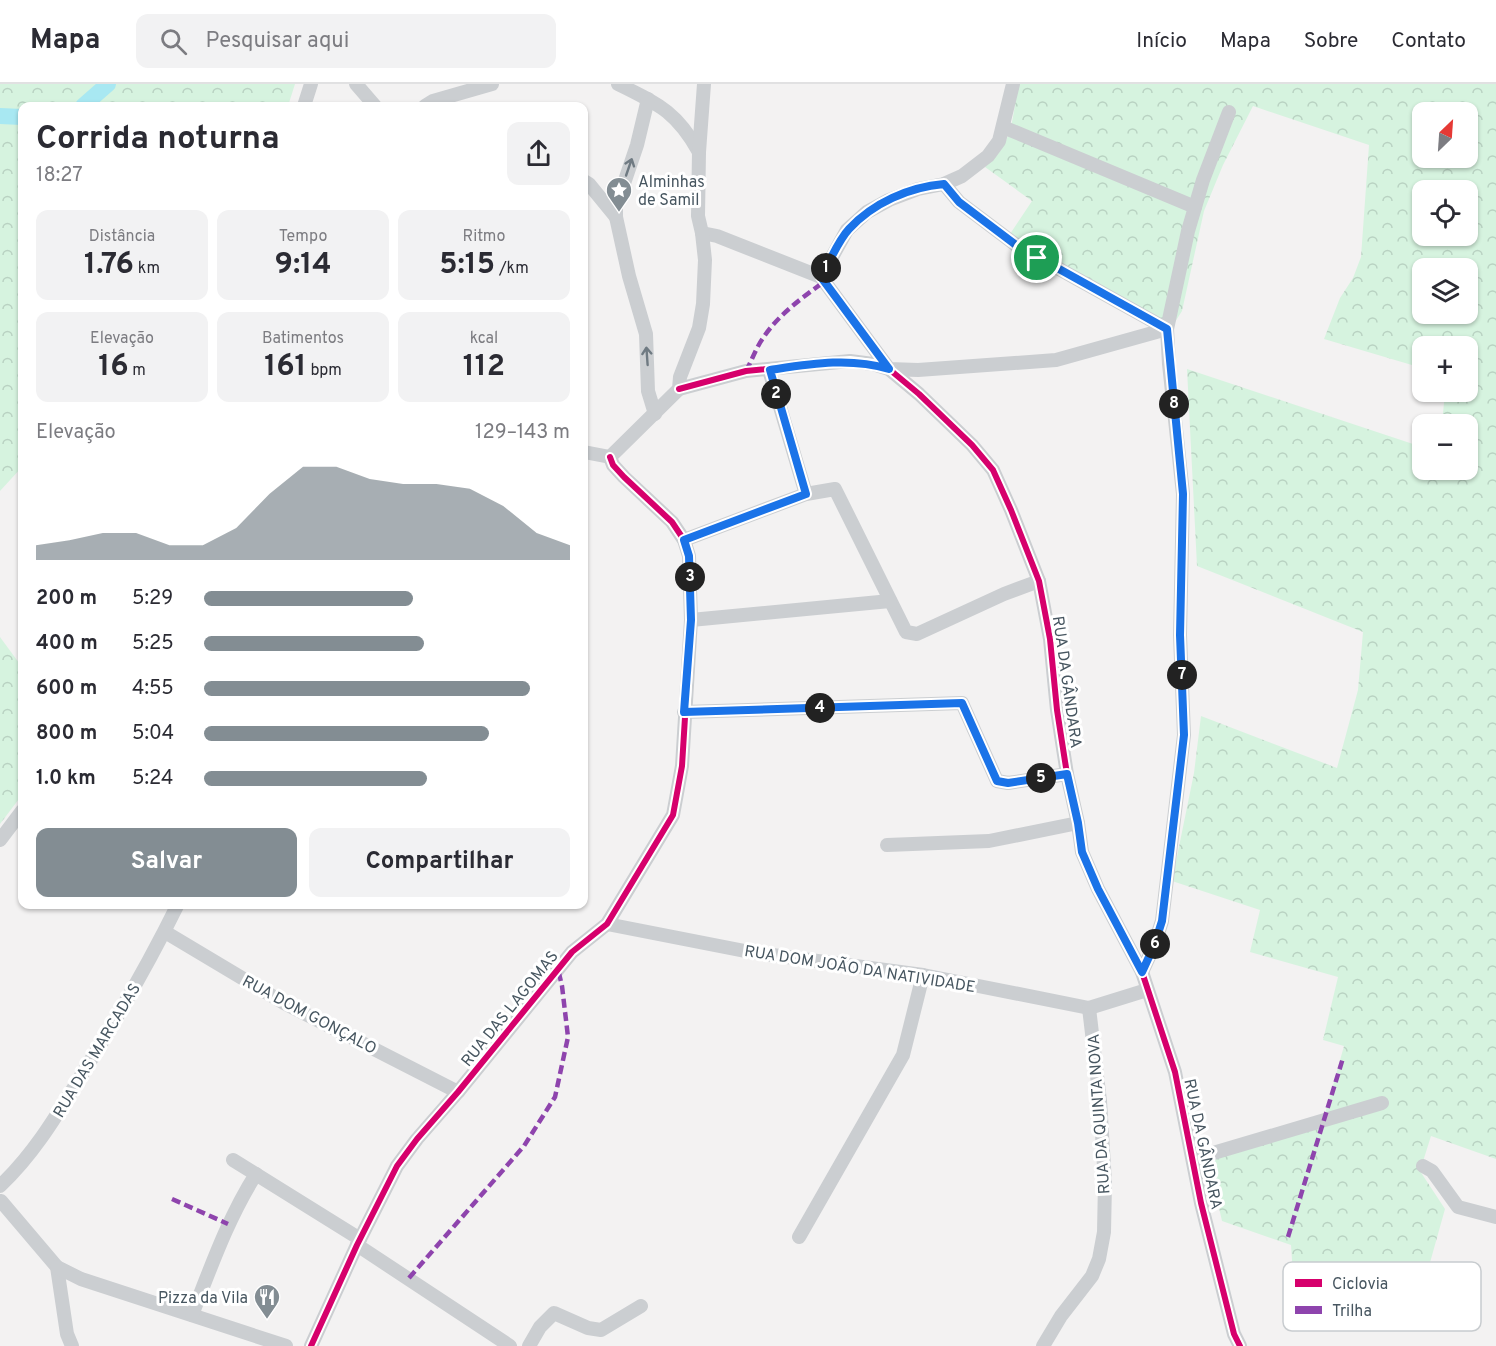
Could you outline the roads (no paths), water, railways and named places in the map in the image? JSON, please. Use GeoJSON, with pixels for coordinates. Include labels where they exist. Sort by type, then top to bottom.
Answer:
{"type":"FeatureCollection","features":[{"type":"Feature","properties":{"kind":"street"},"geometry":{"type":"LineString","coordinates":[[305,102],[311,84]]}},
{"type":"Feature","properties":{"kind":"street"},"geometry":{"type":"LineString","coordinates":[[356,84],[372,102]]}},
{"type":"Feature","properties":{"kind":"street"},"geometry":{"type":"LineString","coordinates":[[433,102],[492,84]]}},
{"type":"Feature","properties":{"kind":"street"},"geometry":{"type":"LineString","coordinates":[[618,84],[666,109],[680,123],[699,152]]}},
{"type":"Feature","properties":{"kind":"street"},"geometry":{"type":"LineString","coordinates":[[588,453],[610,457],[679,389],[680,377],[699,328],[703,304],[705,260],[698,216],[699,152],[704,84]]}},
{"type":"Feature","properties":{"kind":"street"},"geometry":{"type":"LineString","coordinates":[[821,277],[847,230],[867,212],[889,200],[918,189],[944,184],[962,176],[988,156],[999,141],[1013,84]]}},
{"type":"Feature","properties":{"kind":"street"},"geometry":{"type":"LineString","coordinates":[[648,99],[637,145],[616,207],[616,217],[629,276],[646,334],[648,391],[655,414]]}},
{"type":"Feature","properties":{"kind":"street"},"geometry":{"type":"LineString","coordinates":[[1142,972],[1162,921],[1184,735],[1180,635],[1183,494],[1167,329],[1188,231],[1203,180],[1230,112]]}},
{"type":"Feature","properties":{"kind":"street"},"geometry":{"type":"LineString","coordinates":[[1003,127],[1195,207]]}},
{"type":"Feature","properties":{"kind":"street"},"geometry":{"type":"LineString","coordinates":[[588,183],[616,217]]}},
{"type":"Feature","properties":{"kind":"street"},"geometry":{"type":"LineString","coordinates":[[944,184],[959,202],[1016,245],[1167,329]]}},
{"type":"Feature","properties":{"kind":"street"},"geometry":{"type":"LineString","coordinates":[[702,233],[717,236],[821,277],[889,369],[918,370],[1056,360],[1167,329]]}},
{"type":"Feature","properties":{"kind":"street","name":"RUA DA GÂNDARA"},"geometry":{"type":"LineString","coordinates":[[679,389],[735,373],[817,363],[850,361],[873,364],[889,369],[946,418],[993,470],[1039,581],[1050,639],[1067,774],[1082,852],[1142,972],[1175,1072],[1201,1203],[1234,1334],[1240,1346]]}},
{"type":"Feature","properties":{"kind":"street"},"geometry":{"type":"LineString","coordinates":[[770,370],[806,494]]}},
{"type":"Feature","properties":{"kind":"street","name":"RUA DAS LAGOMAS"},"geometry":{"type":"LineString","coordinates":[[311,1346],[397,1166],[572,952],[607,924],[673,815],[682,766],[691,620],[689,556],[684,540],[672,522],[624,477],[613,465],[610,457]]}},
{"type":"Feature","properties":{"kind":"street"},"geometry":{"type":"LineString","coordinates":[[684,540],[806,494],[835,489],[906,632],[917,634],[1004,594],[1039,581]]}},
{"type":"Feature","properties":{"kind":"street"},"geometry":{"type":"LineString","coordinates":[[691,620],[890,601]]}},
{"type":"Feature","properties":{"kind":"street"},"geometry":{"type":"LineString","coordinates":[[684,712],[962,703],[997,781],[1008,783],[1067,774]]}},
{"type":"Feature","properties":{"kind":"street"},"geometry":{"type":"LineString","coordinates":[[0,840],[18,816]]}},
{"type":"Feature","properties":{"kind":"street"},"geometry":{"type":"LineString","coordinates":[[887,845],[989,841],[1078,823]]}},
{"type":"Feature","properties":{"kind":"street","name":"RUA DAS MARCADAS"},"geometry":{"type":"LineString","coordinates":[[0,1186],[32,1153],[52,1123],[111,1028],[165,932],[174,909]]}},
{"type":"Feature","properties":{"kind":"street","name":"RUA DOM JOÃO DA NATIVIDADE"},"geometry":{"type":"LineString","coordinates":[[607,924],[750,952],[923,975],[1089,1008],[1147,990]]}},
{"type":"Feature","properties":{"kind":"street","name":"RUA DOM GONÇALO"},"geometry":{"type":"LineString","coordinates":[[165,932],[284,1003],[458,1092]]}},
{"type":"Feature","properties":{"kind":"street"},"geometry":{"type":"LineString","coordinates":[[799,1237],[903,1055],[923,975]]}},
{"type":"Feature","properties":{"kind":"street","name":"RUA DA QUINTA NOVA"},"geometry":{"type":"LineString","coordinates":[[1042,1346],[1061,1316],[1092,1276],[1099,1259],[1104,1232],[1106,1183],[1100,1101],[1089,1008]]}},
{"type":"Feature","properties":{"kind":"street"},"geometry":{"type":"LineString","coordinates":[[1193,1159],[1382,1103]]}},
{"type":"Feature","properties":{"kind":"street"},"geometry":{"type":"LineString","coordinates":[[233,1160],[359,1242],[510,1346]]}},
{"type":"Feature","properties":{"kind":"street"},"geometry":{"type":"LineString","coordinates":[[1423,1166],[1432,1171],[1458,1207],[1496,1217]]}},
{"type":"Feature","properties":{"kind":"street"},"geometry":{"type":"LineString","coordinates":[[192,1315],[228,1224],[238,1202],[256,1174]]}},
{"type":"Feature","properties":{"kind":"street"},"geometry":{"type":"LineString","coordinates":[[0,1186],[4,1194],[1,1202],[57,1267],[81,1279],[286,1346]]}},
{"type":"Feature","properties":{"kind":"street"},"geometry":{"type":"LineString","coordinates":[[57,1267],[67,1334],[72,1346]]}},
{"type":"Feature","properties":{"kind":"street"},"geometry":{"type":"LineString","coordinates":[[61,1289],[81,1279]]}},
{"type":"Feature","properties":{"kind":"street"},"geometry":{"type":"LineString","coordinates":[[529,1346],[540,1327],[554,1313],[588,1328],[601,1330],[641,1306]]}},
{"type":"Feature","properties":{"kind":"waterway"},"geometry":{"type":"LineString","coordinates":[[88,102],[108,84]]}},
{"type":"Feature","properties":{"kind":"waterway"},"geometry":{"type":"LineString","coordinates":[[0,116],[18,117]]}},
{"type":"Feature","properties":{"kind":"place","name":"Alminhas de Samil"},"geometry":{"type":"Point","coordinates":[619,213]}},
{"type":"Feature","properties":{"kind":"place","name":"Pizza da Vila"},"geometry":{"type":"Point","coordinates":[267,1320]}}]}
